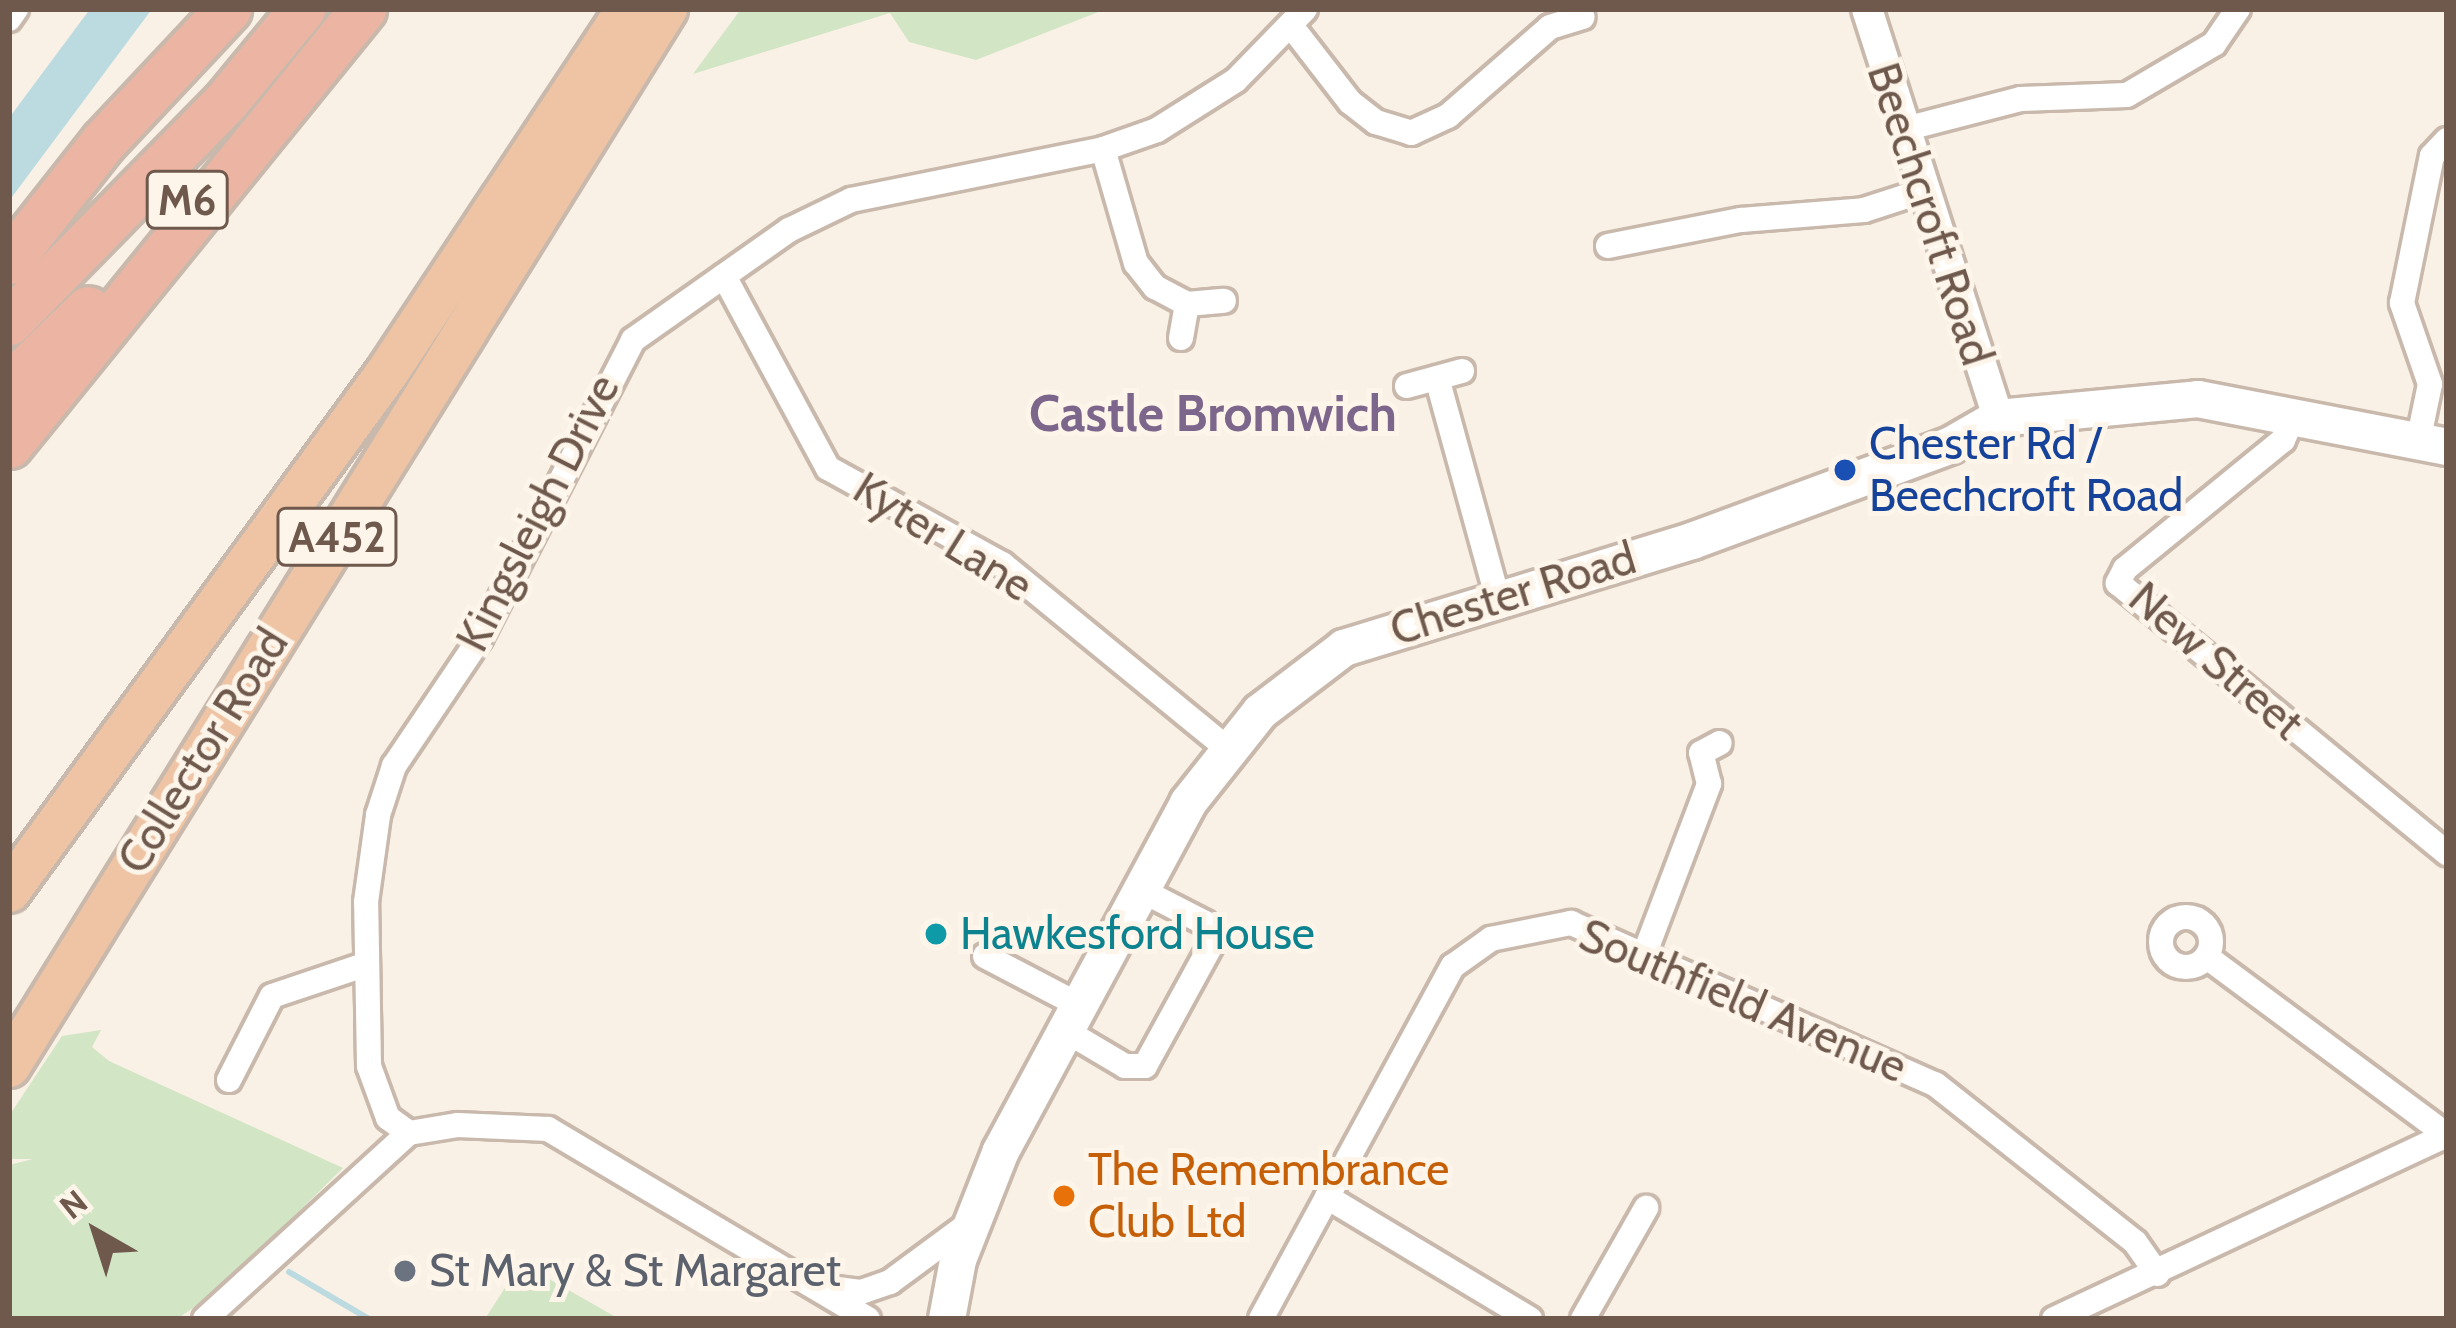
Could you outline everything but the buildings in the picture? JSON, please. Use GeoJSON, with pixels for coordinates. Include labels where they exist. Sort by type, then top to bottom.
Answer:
{"type":"FeatureCollection","features":[{"type":"Feature","properties":{"kind":"highway"},"geometry":{"type":"LineString","coordinates":[[9,261],[103,142],[228,9]]}},
{"type":"Feature","properties":{"kind":"highway","name":"M6"},"geometry":{"type":"LineString","coordinates":[[9,322],[227,100],[302,9]]}},
{"type":"Feature","properties":{"kind":"highway"},"geometry":{"type":"LineString","coordinates":[[9,445],[361,9]]}},
{"type":"Feature","properties":{"kind":"highway","name":"M6"},"geometry":{"type":"LineString","coordinates":[[9,386],[106,292],[361,9]]}},
{"type":"Feature","properties":{"kind":"highway","name":"Collector Road"},"geometry":{"type":"LineString","coordinates":[[9,891],[387,373],[628,9]]}},
{"type":"Feature","properties":{"kind":"highway","name":"Collector Road"},"geometry":{"type":"LineString","coordinates":[[9,1066],[666,9]]}},
{"type":"Feature","properties":{"kind":"main road","name":"Chester Road"},"geometry":{"type":"LineString","coordinates":[[947,1319],[973,1221],[1068,1015],[1139,889],[1227,748],[1260,712],[1344,648],[1713,533],[1951,445],[1998,418],[2198,399],[2295,412],[2433,444]]}},
{"type":"Feature","properties":{"kind":"street"},"geometry":{"type":"LineString","coordinates":[[9,19],[16,9]]}},
{"type":"Feature","properties":{"kind":"street","name":"Beechcroft Road"},"geometry":{"type":"LineString","coordinates":[[1867,9],[1901,130],[1998,418]]}},
{"type":"Feature","properties":{"kind":"street"},"geometry":{"type":"LineString","coordinates":[[1901,130],[2021,99],[2127,94],[2214,44],[2238,9]]}},
{"type":"Feature","properties":{"kind":"street"},"geometry":{"type":"LineString","coordinates":[[1298,18],[1350,102],[1376,122],[1412,133],[1448,116],[1550,27],[1582,17]]}},
{"type":"Feature","properties":{"kind":"street","name":"Kingsleigh Drive"},"geometry":{"type":"LineString","coordinates":[[409,1133],[388,1118],[374,1090],[367,964],[378,815],[394,766],[480,638],[614,365],[633,340],[789,230],[851,200],[1103,149],[1157,130],[1236,80],[1298,18]]}},
{"type":"Feature","properties":{"kind":"street"},"geometry":{"type":"LineString","coordinates":[[2433,444],[2430,384],[2402,303],[2432,156],[2447,140]]}},
{"type":"Feature","properties":{"kind":"street"},"geometry":{"type":"LineString","coordinates":[[1103,149],[1136,263],[1155,287],[1186,304],[1224,301]]}},
{"type":"Feature","properties":{"kind":"street"},"geometry":{"type":"LineString","coordinates":[[1608,246],[1741,220],[1864,210],[1922,191]]}},
{"type":"Feature","properties":{"kind":"street","name":"Kyter Lane"},"geometry":{"type":"LineString","coordinates":[[724,276],[828,468],[1003,565],[1227,748]]}},
{"type":"Feature","properties":{"kind":"street"},"geometry":{"type":"LineString","coordinates":[[1180,338],[1186,304]]}},
{"type":"Feature","properties":{"kind":"street"},"geometry":{"type":"LineString","coordinates":[[1407,386],[1462,371]]}},
{"type":"Feature","properties":{"kind":"street"},"geometry":{"type":"LineString","coordinates":[[1437,378],[1498,598]]}},
{"type":"Feature","properties":{"kind":"street","name":"New Street"},"geometry":{"type":"LineString","coordinates":[[2295,412],[2283,440],[2125,569],[2118,583],[2447,853]]}},
{"type":"Feature","properties":{"kind":"street"},"geometry":{"type":"LineString","coordinates":[[1646,950],[1709,784],[1701,753],[1720,743]]}},
{"type":"Feature","properties":{"kind":"street"},"geometry":{"type":"LineString","coordinates":[[985,956],[1068,1015],[1125,1066],[1144,1066],[1215,938],[1205,923],[1139,889]]}},
{"type":"Feature","properties":{"kind":"street","name":"Southfield Avenue"},"geometry":{"type":"LineString","coordinates":[[1261,1319],[1453,966],[1491,939],[1570,923],[1646,950],[1935,1084],[2135,1242],[2157,1274]]}},
{"type":"Feature","properties":{"kind":"street"},"geometry":{"type":"LineString","coordinates":[[2054,1319],[2447,1135],[2207,957]]}},
{"type":"Feature","properties":{"kind":"street"},"geometry":{"type":"LineString","coordinates":[[229,1079],[272,996],[367,964]]}},
{"type":"Feature","properties":{"kind":"street"},"geometry":{"type":"LineString","coordinates":[[205,1319],[409,1133],[458,1125],[548,1130],[868,1319]]}},
{"type":"Feature","properties":{"kind":"street"},"geometry":{"type":"LineString","coordinates":[[1327,1197],[1530,1319]]}},
{"type":"Feature","properties":{"kind":"street"},"geometry":{"type":"LineString","coordinates":[[1583,1319],[1646,1207]]}},
{"type":"Feature","properties":{"kind":"street"},"geometry":{"type":"LineString","coordinates":[[820,1287],[861,1292],[890,1282],[973,1221]]}},
{"type":"Feature","properties":{"kind":"green space"},"geometry":{"type":"Polygon","coordinates":[[[741,9],[1106,9],[976,60],[909,42],[890,13],[693,74],[741,9]]]}},
{"type":"Feature","properties":{"kind":"green space"},"geometry":{"type":"Polygon","coordinates":[[[101,1030],[92,1047],[109,1061],[343,1168],[220,1289],[177,1319],[9,1319],[9,1165],[33,1159],[10,1159],[9,1116],[62,1036],[101,1030]]]}},
{"type":"Feature","properties":{"kind":"green space"},"geometry":{"type":"Polygon","coordinates":[[[521,1263],[614,1316],[485,1319],[521,1263]]]}},
{"type":"Feature","properties":{"kind":"water"},"geometry":{"type":"Polygon","coordinates":[[[90,9],[152,9],[9,201],[9,118],[90,9]]]}},
{"type":"Feature","properties":{"kind":"waterway"},"geometry":{"type":"LineString","coordinates":[[289,1272],[369,1319]]}},
{"type":"Feature","properties":{"kind":"place","name":"Chester Rd / Beechcroft Road"},"geometry":{"type":"Point","coordinates":[1845,470]}},
{"type":"Feature","properties":{"kind":"place","name":"Hawkesford House"},"geometry":{"type":"Point","coordinates":[936,934]}},
{"type":"Feature","properties":{"kind":"place","name":"The Remembrance Club Ltd"},"geometry":{"type":"Point","coordinates":[1064,1196]}},
{"type":"Feature","properties":{"kind":"place","name":"St Mary & St Margaret"},"geometry":{"type":"Point","coordinates":[405,1271]}},
{"type":"Feature","properties":{"kind":"district","name":"Castle Bromwich"},"geometry":{"type":"Point","coordinates":[1213,413]}}]}
